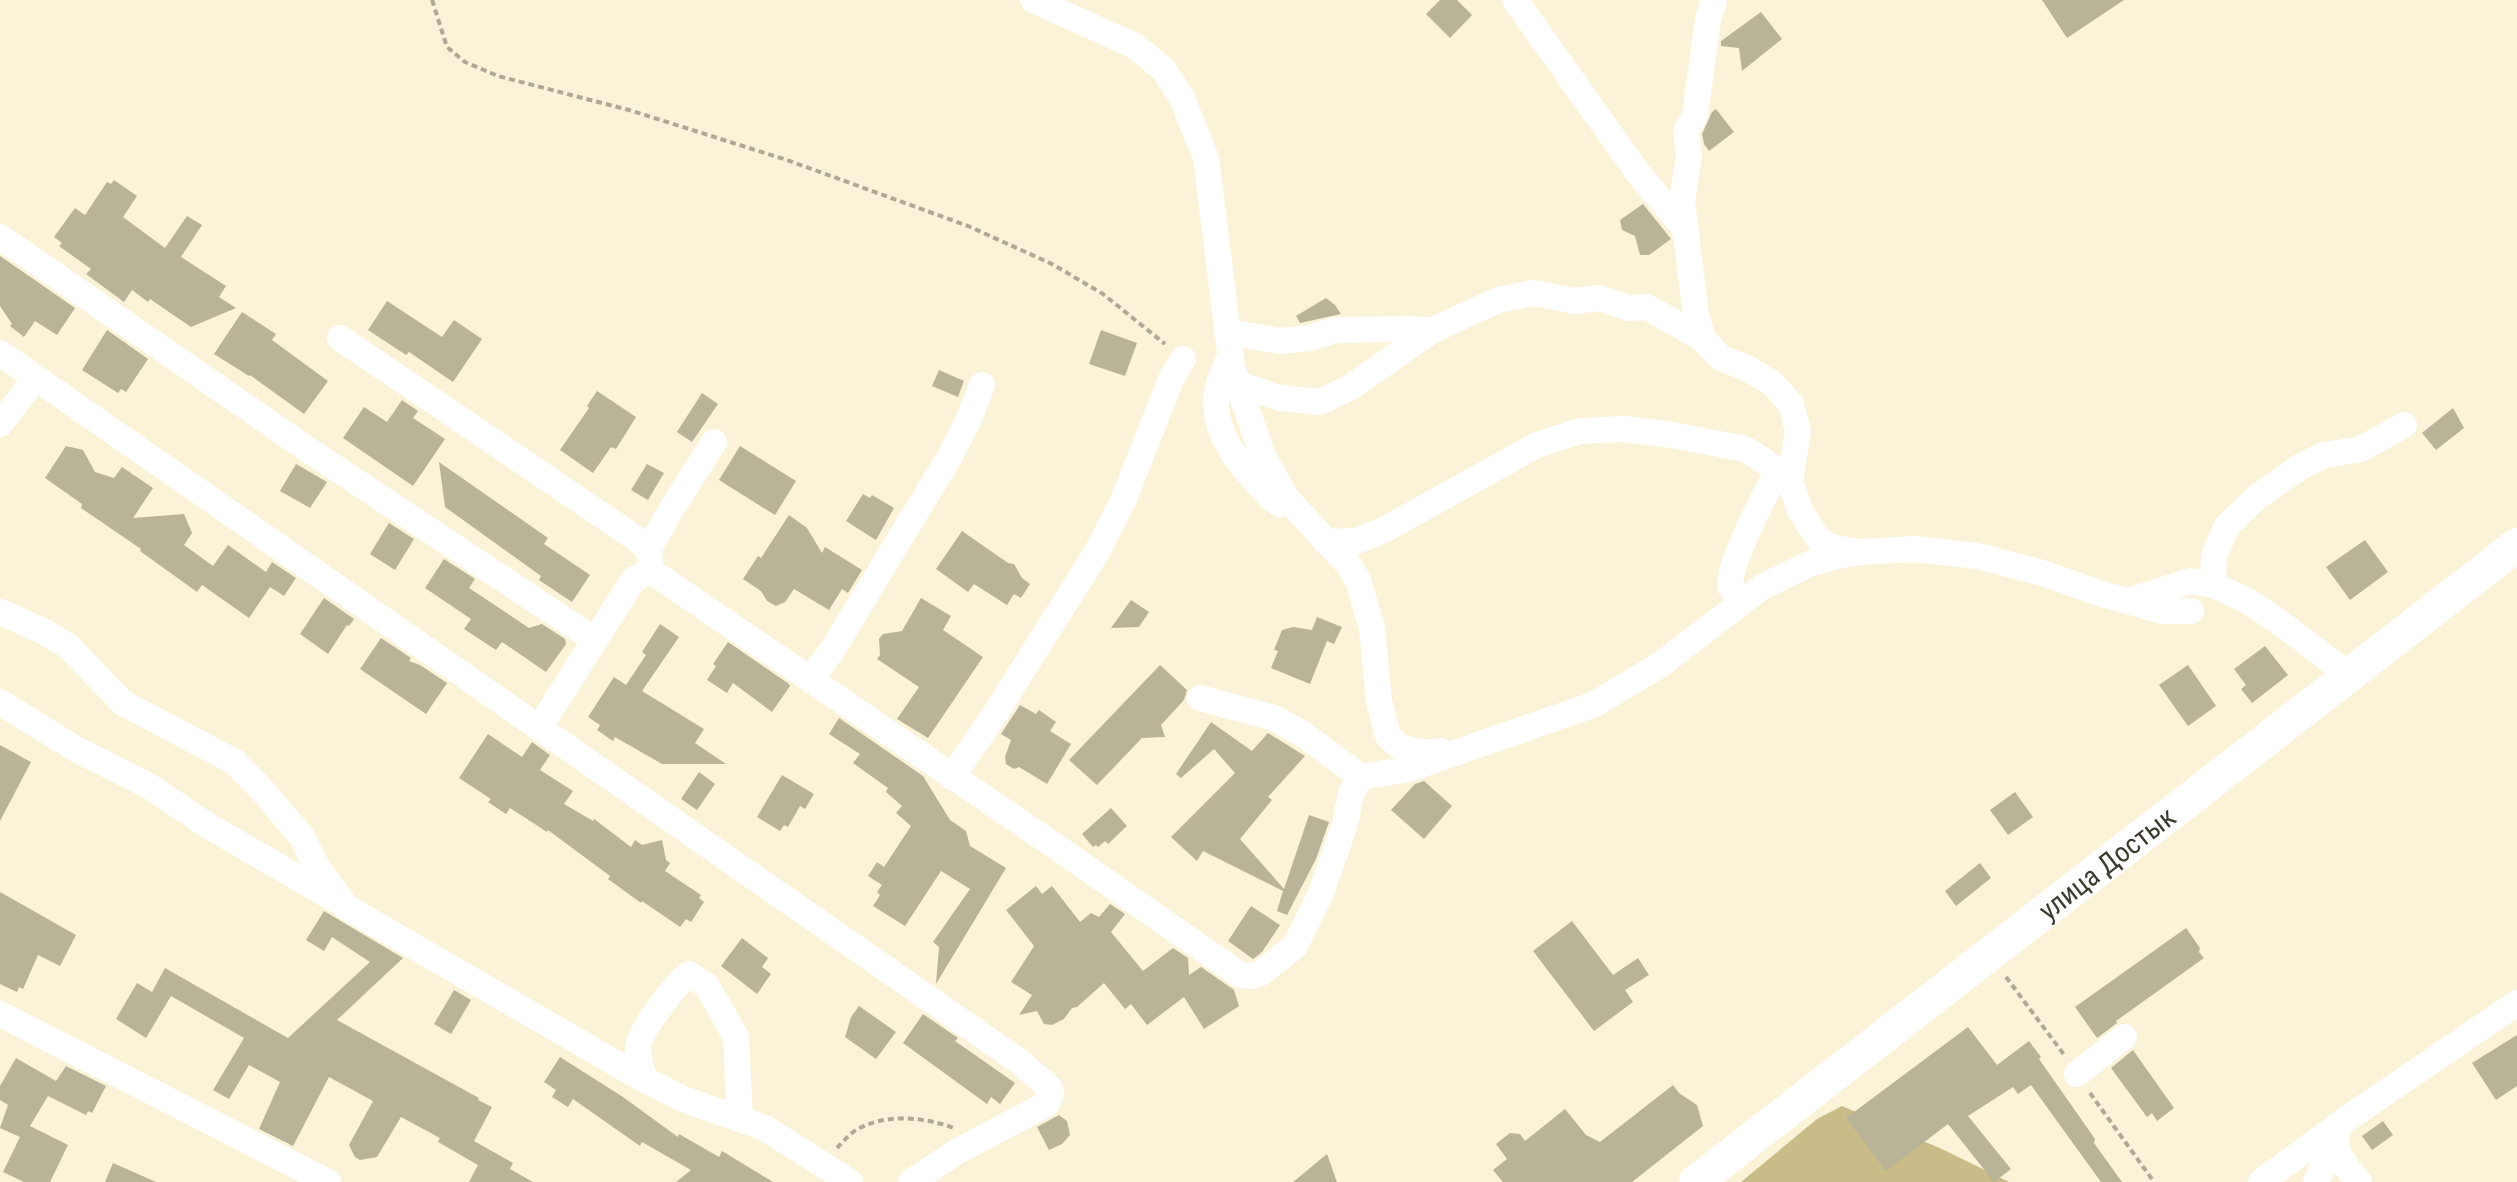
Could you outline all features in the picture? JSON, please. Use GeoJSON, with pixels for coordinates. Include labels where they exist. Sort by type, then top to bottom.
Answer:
{"type":"FeatureCollection","features":[{"type":"Feature","properties":{"kind":"main road","name":"улица Достык"},"geometry":{"type":"LineString","coordinates":[[1696,1182],[2517,545]]}},
{"type":"Feature","properties":{"kind":"street"},"geometry":{"type":"LineString","coordinates":[[1033,0],[1135,46],[1164,70],[1182,98],[1206,158],[1229,344],[1238,384],[1263,456],[1287,499],[1348,564],[1358,580],[1372,628],[1379,701],[1388,736],[1409,750],[1431,753],[1478,745]]}},
{"type":"Feature","properties":{"kind":"street"},"geometry":{"type":"LineString","coordinates":[[1515,0],[1638,173],[1685,229]]}},
{"type":"Feature","properties":{"kind":"street"},"geometry":{"type":"LineString","coordinates":[[1703,339],[1696,315],[1682,201],[1689,156],[1686,131],[1695,115],[1708,20],[1714,0]]}},
{"type":"Feature","properties":{"kind":"street"},"geometry":{"type":"LineString","coordinates":[[0,237],[310,451],[595,640]]}},
{"type":"Feature","properties":{"kind":"street"},"geometry":{"type":"LineString","coordinates":[[1238,384],[1280,398],[1320,402],[1351,387],[1431,331],[1498,300],[1533,293],[1575,301],[1599,298],[1629,308],[1647,307],[1703,339],[1721,358],[1747,368],[1772,383],[1791,404],[1798,431],[1784,476],[1763,497],[1730,580],[1731,588],[1746,599]]}},
{"type":"Feature","properties":{"kind":"street"},"geometry":{"type":"LineString","coordinates":[[1229,344],[1310,338],[1335,330],[1431,331]]}},
{"type":"Feature","properties":{"kind":"street"},"geometry":{"type":"LineString","coordinates":[[340,338],[811,679],[1240,975],[1261,973],[1295,946],[1321,893],[1345,824],[1351,793],[1361,777],[1409,769],[1593,705],[1660,665],[1762,587],[1786,574],[1833,557],[1914,549],[1978,556],[2162,611],[2191,611]]}},
{"type":"Feature","properties":{"kind":"street"},"geometry":{"type":"LineString","coordinates":[[1229,344],[1217,389],[1216,418],[1227,446],[1271,498],[1318,533],[1356,541],[1382,531],[1537,445],[1580,431],[1624,429],[1745,449],[1784,476],[1800,511],[1819,540],[1831,547],[1860,552]]}},
{"type":"Feature","properties":{"kind":"street"},"geometry":{"type":"LineString","coordinates":[[0,353],[1020,1062],[1050,1088],[1047,1104],[977,1140],[911,1182]]}},
{"type":"Feature","properties":{"kind":"street"},"geometry":{"type":"LineString","coordinates":[[952,777],[1097,552],[1123,501],[1172,377],[1183,359]]}},
{"type":"Feature","properties":{"kind":"street"},"geometry":{"type":"LineString","coordinates":[[0,424],[36,378]]}},
{"type":"Feature","properties":{"kind":"street"},"geometry":{"type":"LineString","coordinates":[[811,679],[833,649],[950,456],[982,385]]}},
{"type":"Feature","properties":{"kind":"street"},"geometry":{"type":"LineString","coordinates":[[2213,585],[2214,556],[2227,526],[2257,497],[2300,467],[2324,455],[2361,449],[2404,425]]}},
{"type":"Feature","properties":{"kind":"street"},"geometry":{"type":"LineString","coordinates":[[539,728],[634,579],[650,560],[669,513],[714,442]]}},
{"type":"Feature","properties":{"kind":"street"},"geometry":{"type":"LineString","coordinates":[[2128,601],[2190,581],[2213,585],[2248,601],[2349,675]]}},
{"type":"Feature","properties":{"kind":"street"},"geometry":{"type":"LineString","coordinates":[[0,612],[68,646],[123,703],[235,762],[302,837],[316,865],[346,907]]}},
{"type":"Feature","properties":{"kind":"street"},"geometry":{"type":"LineString","coordinates":[[1200,698],[1274,718],[1303,734],[1361,777]]}},
{"type":"Feature","properties":{"kind":"street"},"geometry":{"type":"LineString","coordinates":[[0,702],[74,748],[149,786],[207,825],[644,1079],[683,1099],[765,1128],[850,1182]]}},
{"type":"Feature","properties":{"kind":"street"},"geometry":{"type":"LineString","coordinates":[[1392,771],[1404,760],[1409,750]]}},
{"type":"Feature","properties":{"kind":"street"},"geometry":{"type":"LineString","coordinates":[[644,1079],[638,1048],[641,1038],[667,997],[689,974],[707,986],[736,1037],[740,1119]]}},
{"type":"Feature","properties":{"kind":"street"},"geometry":{"type":"LineString","coordinates":[[2261,1182],[2305,1149],[2336,1134],[2515,1009]]}},
{"type":"Feature","properties":{"kind":"street"},"geometry":{"type":"LineString","coordinates":[[0,1014],[328,1182]]}},
{"type":"Feature","properties":{"kind":"street"},"geometry":{"type":"LineString","coordinates":[[2077,1074],[2124,1037]]}},
{"type":"Feature","properties":{"kind":"street"},"geometry":{"type":"LineString","coordinates":[[2316,1182],[2336,1134]]}},
{"type":"Feature","properties":{"kind":"street"},"geometry":{"type":"LineString","coordinates":[[2336,1134],[2344,1164],[2359,1182]]}},
{"type":"Feature","properties":{"kind":"street"},"geometry":{"type":"LineString","coordinates":[[2301,1182],[2305,1149]]}},
{"type":"Feature","properties":{"kind":"path"},"geometry":{"type":"LineString","coordinates":[[432,0],[447,47],[465,62],[498,76],[629,110],[787,160],[968,226],[1052,264],[1103,294],[1183,359]]}},
{"type":"Feature","properties":{"kind":"path"},"geometry":{"type":"LineString","coordinates":[[821,1163],[854,1131],[877,1121],[906,1118],[935,1121],[977,1140]]}},
{"type":"Feature","properties":{"kind":"shaded area"},"geometry":{"type":"Polygon","coordinates":[[[1842,1106],[2009,1182],[1741,1182],[1817,1119],[1842,1106]]]}},
{"type":"Feature","properties":{"kind":"building"},"geometry":{"type":"Polygon","coordinates":[[[1440,0],[1457,0],[1472,15],[1450,38],[1426,14],[1440,0]]]}},
{"type":"Feature","properties":{"kind":"building"},"geometry":{"type":"Polygon","coordinates":[[[2042,0],[2124,0],[2067,38],[2042,0]]]}},
{"type":"Feature","properties":{"kind":"building"},"geometry":{"type":"Polygon","coordinates":[[[1761,12],[1782,39],[1742,71],[1739,48],[1721,46],[1721,41],[1761,12]]]}},
{"type":"Feature","properties":{"kind":"building"},"geometry":{"type":"Polygon","coordinates":[[[1716,109],[1734,132],[1709,151],[1702,134],[1716,109]]]}},
{"type":"Feature","properties":{"kind":"building"},"geometry":{"type":"Polygon","coordinates":[[[114,180],[137,196],[123,217],[165,248],[187,216],[202,225],[181,257],[226,286],[219,297],[236,308],[191,327],[132,290],[124,302],[86,274],[91,269],[59,246],[62,243],[54,237],[75,208],[85,215],[107,182],[111,184],[114,180]]]}},
{"type":"Feature","properties":{"kind":"building"},"geometry":{"type":"Polygon","coordinates":[[[1643,204],[1671,239],[1649,255],[1640,255],[1635,236],[1622,230],[1620,220],[1643,204]]]}},
{"type":"Feature","properties":{"kind":"building"},"geometry":{"type":"Polygon","coordinates":[[[0,256],[75,308],[57,335],[35,321],[24,337],[10,326],[12,324],[0,306],[0,256]]]}},
{"type":"Feature","properties":{"kind":"building"},"geometry":{"type":"Polygon","coordinates":[[[1326,298],[1341,314],[1300,323],[1296,316],[1326,298]]]}},
{"type":"Feature","properties":{"kind":"building"},"geometry":{"type":"Polygon","coordinates":[[[387,301],[442,337],[454,320],[482,339],[453,382],[409,352],[406,355],[368,330],[387,301]]]}},
{"type":"Feature","properties":{"kind":"building"},"geometry":{"type":"Polygon","coordinates":[[[242,312],[276,334],[272,340],[328,381],[304,414],[250,375],[214,354],[242,312]]]}},
{"type":"Feature","properties":{"kind":"building"},"geometry":{"type":"Polygon","coordinates":[[[107,330],[148,359],[126,392],[121,389],[118,393],[82,370],[107,330]]]}},
{"type":"Feature","properties":{"kind":"building"},"geometry":{"type":"Polygon","coordinates":[[[1101,330],[1137,343],[1125,376],[1089,364],[1101,330]]]}},
{"type":"Feature","properties":{"kind":"building"},"geometry":{"type":"Polygon","coordinates":[[[939,370],[964,381],[958,397],[932,386],[939,370]]]}},
{"type":"Feature","properties":{"kind":"building"},"geometry":{"type":"Polygon","coordinates":[[[597,391],[636,417],[616,449],[611,447],[593,473],[560,450],[597,391]]]}},
{"type":"Feature","properties":{"kind":"building"},"geometry":{"type":"Polygon","coordinates":[[[702,393],[718,404],[692,442],[677,432],[702,393]]]}},
{"type":"Feature","properties":{"kind":"building"},"geometry":{"type":"Polygon","coordinates":[[[402,400],[418,411],[413,418],[445,439],[413,486],[343,438],[364,407],[387,422],[402,400]]]}},
{"type":"Feature","properties":{"kind":"building"},"geometry":{"type":"Polygon","coordinates":[[[2453,408],[2464,428],[2436,450],[2422,433],[2453,408]]]}},
{"type":"Feature","properties":{"kind":"building"},"geometry":{"type":"Polygon","coordinates":[[[66,446],[83,450],[95,472],[114,478],[122,467],[153,488],[133,518],[184,514],[192,533],[184,545],[213,566],[228,545],[266,572],[272,562],[296,578],[284,596],[270,587],[249,618],[202,585],[197,592],[45,478],[66,446]]]}},
{"type":"Feature","properties":{"kind":"building"},"geometry":{"type":"Polygon","coordinates":[[[740,446],[796,481],[775,515],[719,480],[740,446]]]}},
{"type":"Feature","properties":{"kind":"building"},"geometry":{"type":"Polygon","coordinates":[[[439,462],[548,538],[544,544],[590,575],[572,602],[445,507],[439,462]]]}},
{"type":"Feature","properties":{"kind":"building"},"geometry":{"type":"Polygon","coordinates":[[[296,464],[327,482],[310,508],[280,491],[296,464]]]}},
{"type":"Feature","properties":{"kind":"building"},"geometry":{"type":"Polygon","coordinates":[[[647,464],[664,473],[648,500],[631,490],[647,464]]]}},
{"type":"Feature","properties":{"kind":"building"},"geometry":{"type":"Polygon","coordinates":[[[863,494],[870,498],[872,495],[894,508],[876,540],[846,521],[863,494]]]}},
{"type":"Feature","properties":{"kind":"building"},"geometry":{"type":"Polygon","coordinates":[[[789,515],[807,528],[822,553],[825,547],[862,570],[848,593],[842,589],[829,610],[794,589],[785,602],[776,606],[743,579],[789,515]]]}},
{"type":"Feature","properties":{"kind":"building"},"geometry":{"type":"Polygon","coordinates":[[[389,523],[414,539],[395,570],[370,554],[389,523]]]}},
{"type":"Feature","properties":{"kind":"building"},"geometry":{"type":"Polygon","coordinates":[[[962,531],[1014,564],[1022,578],[1030,584],[1021,598],[1014,594],[1007,605],[974,584],[968,592],[936,569],[962,531]]]}},
{"type":"Feature","properties":{"kind":"building"},"geometry":{"type":"Polygon","coordinates":[[[2365,540],[2388,572],[2350,600],[2326,567],[2365,540]]]}},
{"type":"Feature","properties":{"kind":"building"},"geometry":{"type":"Polygon","coordinates":[[[444,559],[475,579],[469,588],[529,628],[542,624],[565,639],[566,644],[546,672],[502,642],[496,650],[464,629],[471,619],[425,588],[444,559]]]}},
{"type":"Feature","properties":{"kind":"building"},"geometry":{"type":"Polygon","coordinates":[[[324,598],[354,619],[328,654],[300,634],[324,598]]]}},
{"type":"Feature","properties":{"kind":"building"},"geometry":{"type":"Polygon","coordinates":[[[921,598],[951,616],[943,630],[983,657],[928,738],[897,719],[919,687],[877,659],[880,655],[879,639],[883,634],[902,631],[921,598]]]}},
{"type":"Feature","properties":{"kind":"building"},"geometry":{"type":"Polygon","coordinates":[[[1131,600],[1149,612],[1139,627],[1111,628],[1131,600]]]}},
{"type":"Feature","properties":{"kind":"building"},"geometry":{"type":"Polygon","coordinates":[[[1317,617],[1342,627],[1334,644],[1327,641],[1310,684],[1271,668],[1282,630],[1293,627],[1312,630],[1317,617]]]}},
{"type":"Feature","properties":{"kind":"building"},"geometry":{"type":"Polygon","coordinates":[[[660,624],[679,637],[642,691],[704,729],[695,743],[726,764],[662,764],[615,737],[613,741],[597,730],[600,725],[588,717],[614,677],[626,685],[646,655],[642,652],[660,624]]]}},
{"type":"Feature","properties":{"kind":"building"},"geometry":{"type":"Polygon","coordinates":[[[381,638],[411,658],[409,661],[447,683],[426,714],[360,669],[381,638]]]}},
{"type":"Feature","properties":{"kind":"building"},"geometry":{"type":"Polygon","coordinates":[[[728,642],[789,684],[772,712],[733,683],[727,693],[707,680],[716,666],[713,664],[728,642]]]}},
{"type":"Feature","properties":{"kind":"building"},"geometry":{"type":"Polygon","coordinates":[[[2265,646],[2288,675],[2252,703],[2241,689],[2246,685],[2234,669],[2265,646]]]}},
{"type":"Feature","properties":{"kind":"building"},"geometry":{"type":"Polygon","coordinates":[[[1160,665],[1187,690],[1184,700],[1161,725],[1165,737],[1142,738],[1097,785],[1069,760],[1160,665]]]}},
{"type":"Feature","properties":{"kind":"building"},"geometry":{"type":"Polygon","coordinates":[[[2188,665],[2216,706],[2188,726],[2159,685],[2188,665]]]}},
{"type":"Feature","properties":{"kind":"building"},"geometry":{"type":"Polygon","coordinates":[[[1020,705],[1036,714],[1039,710],[1056,722],[1050,731],[1071,744],[1047,784],[1019,767],[1014,769],[1006,764],[1005,757],[1011,740],[1001,734],[1020,705]]]}},
{"type":"Feature","properties":{"kind":"building"},"geometry":{"type":"Polygon","coordinates":[[[839,718],[923,776],[950,820],[966,831],[970,846],[1006,868],[936,984],[939,947],[933,942],[970,889],[941,871],[905,926],[873,906],[882,885],[868,876],[877,862],[884,867],[911,826],[896,813],[902,806],[886,792],[888,788],[853,763],[860,754],[829,734],[839,718]]]}},
{"type":"Feature","properties":{"kind":"building"},"geometry":{"type":"Polygon","coordinates":[[[1211,722],[1252,751],[1268,733],[1305,756],[1268,797],[1272,800],[1240,839],[1284,889],[1309,815],[1329,822],[1316,859],[1287,915],[1277,911],[1283,891],[1203,851],[1197,861],[1171,837],[1235,773],[1214,749],[1181,778],[1176,774],[1211,722]]]}},
{"type":"Feature","properties":{"kind":"building"},"geometry":{"type":"Polygon","coordinates":[[[488,734],[522,757],[532,742],[550,755],[540,770],[573,791],[564,804],[594,819],[631,847],[635,840],[642,845],[662,840],[666,860],[670,863],[665,871],[701,895],[699,898],[704,902],[691,922],[686,919],[680,927],[641,903],[548,830],[510,808],[506,814],[488,802],[491,799],[459,778],[488,734]]]}},
{"type":"Feature","properties":{"kind":"building"},"geometry":{"type":"Polygon","coordinates":[[[0,745],[31,762],[0,821],[0,745]]]}},
{"type":"Feature","properties":{"kind":"building"},"geometry":{"type":"Polygon","coordinates":[[[699,772],[715,784],[697,810],[681,799],[699,772]]]}},
{"type":"Feature","properties":{"kind":"building"},"geometry":{"type":"Polygon","coordinates":[[[782,775],[814,794],[805,809],[800,806],[788,827],[784,825],[780,831],[757,817],[782,775]]]}},
{"type":"Feature","properties":{"kind":"building"},"geometry":{"type":"Polygon","coordinates":[[[1424,781],[1452,806],[1424,839],[1391,810],[1415,784],[1424,781]]]}},
{"type":"Feature","properties":{"kind":"building"},"geometry":{"type":"Polygon","coordinates":[[[2015,792],[2033,817],[2008,835],[1990,810],[2015,792]]]}},
{"type":"Feature","properties":{"kind":"building"},"geometry":{"type":"Polygon","coordinates":[[[1111,808],[1127,826],[1108,844],[1105,841],[1093,847],[1082,834],[1111,808]]]}},
{"type":"Feature","properties":{"kind":"building"},"geometry":{"type":"Polygon","coordinates":[[[1980,863],[1991,878],[1956,906],[1945,891],[1980,863]]]}},
{"type":"Feature","properties":{"kind":"building"},"geometry":{"type":"Polygon","coordinates":[[[1036,886],[1042,894],[1052,886],[1080,922],[1091,913],[1099,917],[1110,904],[1125,914],[1111,932],[1143,971],[1173,948],[1188,958],[1189,975],[1201,967],[1234,990],[1239,1006],[1204,1029],[1184,997],[1147,1025],[1131,1004],[1125,1009],[1104,983],[1072,1008],[1064,1019],[1052,1025],[1044,1024],[1037,1011],[1019,1015],[1032,995],[1011,982],[1034,946],[1006,910],[1036,886]]]}},
{"type":"Feature","properties":{"kind":"building"},"geometry":{"type":"Polygon","coordinates":[[[0,892],[76,935],[60,966],[38,955],[23,989],[19,987],[17,992],[0,984],[0,892]]]}},
{"type":"Feature","properties":{"kind":"building"},"geometry":{"type":"Polygon","coordinates":[[[1251,906],[1280,925],[1262,952],[1253,959],[1228,941],[1251,906]]]}},
{"type":"Feature","properties":{"kind":"building"},"geometry":{"type":"Polygon","coordinates":[[[324,911],[403,958],[337,1020],[492,1107],[474,1141],[513,1163],[510,1169],[533,1182],[469,1182],[478,1165],[438,1142],[440,1138],[401,1117],[377,1157],[360,1160],[349,1145],[373,1101],[329,1077],[293,1146],[259,1129],[280,1082],[249,1065],[229,1099],[213,1090],[244,1038],[171,996],[146,1038],[116,1019],[137,983],[152,992],[165,968],[288,1038],[370,962],[332,937],[324,951],[306,940],[324,911]]]}},
{"type":"Feature","properties":{"kind":"building"},"geometry":{"type":"Polygon","coordinates":[[[1572,921],[1613,975],[1638,958],[1649,975],[1625,990],[1633,1002],[1594,1031],[1533,951],[1572,921]]]}},
{"type":"Feature","properties":{"kind":"building"},"geometry":{"type":"Polygon","coordinates":[[[2186,928],[2204,958],[2097,1038],[2075,1007],[2186,928]]]}},
{"type":"Feature","properties":{"kind":"building"},"geometry":{"type":"Polygon","coordinates":[[[742,938],[768,958],[762,967],[771,974],[757,994],[721,966],[742,938]]]}},
{"type":"Feature","properties":{"kind":"building"},"geometry":{"type":"Polygon","coordinates":[[[454,990],[471,1000],[451,1034],[434,1024],[454,990]]]}},
{"type":"Feature","properties":{"kind":"building"},"geometry":{"type":"Polygon","coordinates":[[[859,1006],[896,1032],[876,1059],[845,1037],[851,1017],[859,1006]]]}},
{"type":"Feature","properties":{"kind":"building"},"geometry":{"type":"Polygon","coordinates":[[[923,1014],[958,1038],[955,1041],[1015,1083],[1000,1104],[991,1097],[987,1104],[903,1043],[923,1014]]]}},
{"type":"Feature","properties":{"kind":"building"},"geometry":{"type":"Polygon","coordinates":[[[1968,1027],[1997,1065],[2029,1041],[2122,1182],[2101,1182],[2031,1085],[2018,1094],[2013,1087],[1968,1116],[2011,1169],[1994,1182],[1948,1124],[1886,1171],[1846,1118],[1968,1027]]]}},
{"type":"Feature","properties":{"kind":"building"},"geometry":{"type":"Polygon","coordinates":[[[2517,1035],[2517,1086],[2496,1100],[2472,1063],[2517,1035]]]}},
{"type":"Feature","properties":{"kind":"building"},"geometry":{"type":"Polygon","coordinates":[[[2133,1050],[2174,1108],[2157,1121],[2152,1113],[2147,1117],[2111,1068],[2133,1050]]]}},
{"type":"Feature","properties":{"kind":"building"},"geometry":{"type":"Polygon","coordinates":[[[560,1057],[678,1137],[679,1134],[719,1157],[722,1151],[773,1182],[676,1182],[691,1170],[642,1142],[640,1146],[573,1099],[568,1107],[552,1097],[556,1090],[544,1082],[560,1057]]]}},
{"type":"Feature","properties":{"kind":"building"},"geometry":{"type":"Polygon","coordinates":[[[16,1058],[56,1081],[66,1066],[106,1086],[92,1113],[88,1111],[86,1115],[48,1096],[30,1126],[68,1145],[50,1182],[24,1182],[3,1172],[20,1137],[0,1128],[8,1105],[0,1100],[0,1086],[16,1058]]]}},
{"type":"Feature","properties":{"kind":"building"},"geometry":{"type":"Polygon","coordinates":[[[1673,1085],[1697,1105],[1703,1126],[1632,1182],[1503,1182],[1493,1170],[1507,1159],[1496,1144],[1510,1133],[1520,1134],[1525,1141],[1565,1109],[1586,1135],[1600,1142],[1673,1085]]]}},
{"type":"Feature","properties":{"kind":"building"},"geometry":{"type":"Polygon","coordinates":[[[1059,1115],[1067,1121],[1070,1135],[1062,1144],[1049,1150],[1037,1127],[1059,1115]]]}},
{"type":"Feature","properties":{"kind":"building"},"geometry":{"type":"Polygon","coordinates":[[[2383,1121],[2393,1135],[2372,1150],[2362,1136],[2383,1121]]]}},
{"type":"Feature","properties":{"kind":"building"},"geometry":{"type":"Polygon","coordinates":[[[1327,1154],[1337,1182],[1293,1182],[1327,1154]]]}},
{"type":"Feature","properties":{"kind":"building"},"geometry":{"type":"Polygon","coordinates":[[[113,1163],[156,1182],[105,1182],[113,1163]]]}}]}
